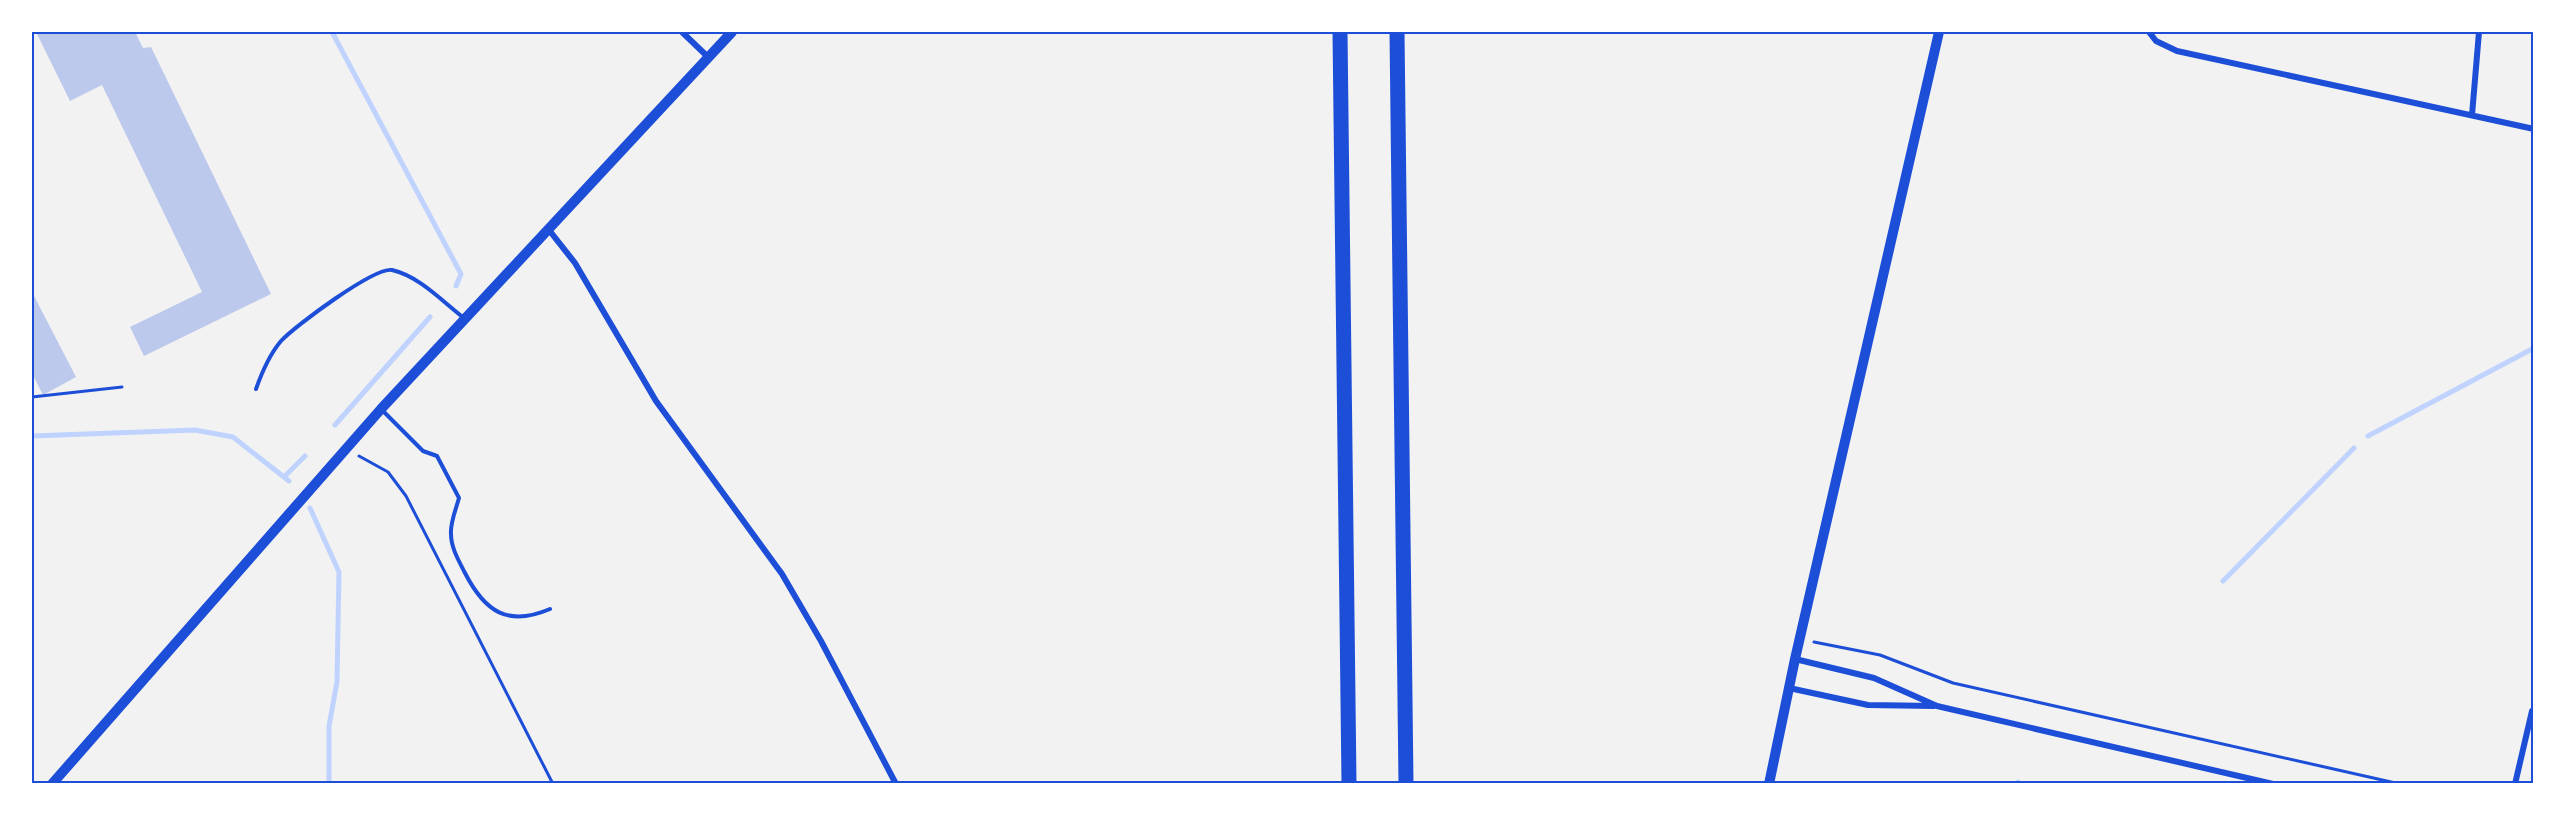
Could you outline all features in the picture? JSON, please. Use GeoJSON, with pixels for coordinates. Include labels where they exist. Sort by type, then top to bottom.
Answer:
{"type":"FeatureCollection","features":[{"type":"Feature","properties":{"kind":"highway"},"geometry":{"type":"LineString","coordinates":[[1340,32],[1348,783]]}},
{"type":"Feature","properties":{"kind":"highway"},"geometry":{"type":"LineString","coordinates":[[1397,32],[1406,783]]}},
{"type":"Feature","properties":{"kind":"street"},"geometry":{"type":"LineString","coordinates":[[682,32],[708,57]]}},
{"type":"Feature","properties":{"kind":"street"},"geometry":{"type":"LineString","coordinates":[[52,783],[381,408],[732,32]]}},
{"type":"Feature","properties":{"kind":"street"},"geometry":{"type":"LineString","coordinates":[[1769,783],[1795,659],[1939,32]]}},
{"type":"Feature","properties":{"kind":"street"},"geometry":{"type":"LineString","coordinates":[[2149,32],[2156,41],[2177,51],[2534,129]]}},
{"type":"Feature","properties":{"kind":"street"},"geometry":{"type":"LineString","coordinates":[[2472,115],[2479,32]]}},
{"type":"Feature","properties":{"kind":"street"},"geometry":{"type":"LineString","coordinates":[[549,230],[575,263],[656,401],[782,574],[821,641],[896,783]]}},
{"type":"Feature","properties":{"kind":"street"},"geometry":{"type":"LineString","coordinates":[[1795,659],[1874,678],[1937,706],[2273,783]]}},
{"type":"Feature","properties":{"kind":"street"},"geometry":{"type":"LineString","coordinates":[[1789,688],[1868,705],[1937,706]]}},
{"type":"Feature","properties":{"kind":"street"},"geometry":{"type":"LineString","coordinates":[[2515,783],[2532,711]]}},
{"type":"Feature","properties":{"kind":"lane"},"geometry":{"type":"LineString","coordinates":[[256,389],[263,369],[282,340],[356,286],[384,270],[392,270],[424,287],[465,319]]}},
{"type":"Feature","properties":{"kind":"lane"},"geometry":{"type":"LineString","coordinates":[[381,408],[423,451],[437,456],[459,498],[450,533],[452,544],[481,600],[502,613],[520,618],[533,616],[550,609]]}},
{"type":"Feature","properties":{"kind":"path"},"geometry":{"type":"LineString","coordinates":[[32,397],[122,387]]}},
{"type":"Feature","properties":{"kind":"path"},"geometry":{"type":"LineString","coordinates":[[343,451],[367,458],[388,472],[406,496],[553,783]]}},
{"type":"Feature","properties":{"kind":"path"},"geometry":{"type":"LineString","coordinates":[[1829,646],[1835,645],[1880,655],[1953,683],[2400,783]]}},
{"type":"Feature","properties":{"kind":"building"},"geometry":{"type":"Polygon","coordinates":[[[36,32],[135,32],[143,48],[151,47],[271,294],[144,356],[130,327],[202,292],[102,85],[70,101],[36,32]]]}},
{"type":"Feature","properties":{"kind":"building"},"geometry":{"type":"Polygon","coordinates":[[[32,292],[76,377],[43,395],[32,373],[32,292]]]}},
{"type":"Feature","properties":{"kind":"waterway"},"geometry":{"type":"LineString","coordinates":[[332,32],[461,274],[456,286]]}},
{"type":"Feature","properties":{"kind":"waterway"},"geometry":{"type":"LineString","coordinates":[[335,425],[430,317]]}},
{"type":"Feature","properties":{"kind":"waterway"},"geometry":{"type":"LineString","coordinates":[[2368,436],[2534,348]]}},
{"type":"Feature","properties":{"kind":"waterway"},"geometry":{"type":"LineString","coordinates":[[32,436],[195,430],[233,437],[289,481]]}},
{"type":"Feature","properties":{"kind":"waterway"},"geometry":{"type":"LineString","coordinates":[[2223,581],[2354,448]]}},
{"type":"Feature","properties":{"kind":"waterway"},"geometry":{"type":"LineString","coordinates":[[285,476],[305,456]]}},
{"type":"Feature","properties":{"kind":"waterway"},"geometry":{"type":"LineString","coordinates":[[310,508],[339,572],[337,682],[329,726],[329,784]]}}]}
